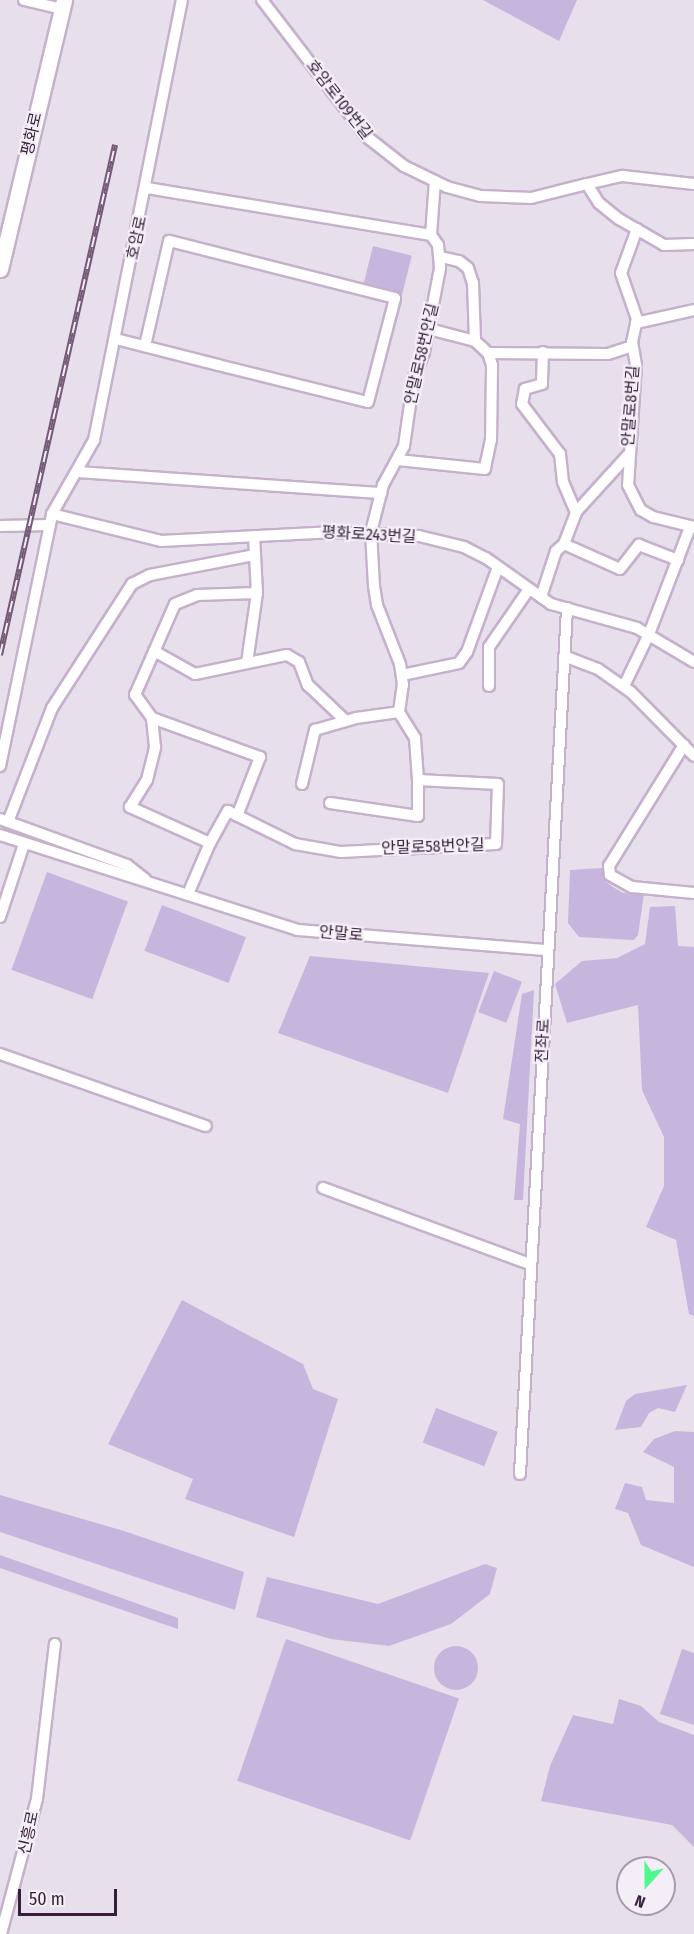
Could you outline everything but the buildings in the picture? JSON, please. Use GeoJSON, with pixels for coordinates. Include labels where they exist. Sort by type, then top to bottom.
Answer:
{"type":"FeatureCollection","features":[{"type":"Feature","properties":{"kind":"main road","name":"평화로"},"geometry":{"type":"LineString","coordinates":[[0,269],[63,5]]}},
{"type":"Feature","properties":{"kind":"street"},"geometry":{"type":"LineString","coordinates":[[24,0],[63,5]]}},
{"type":"Feature","properties":{"kind":"street","name":"호암로"},"geometry":{"type":"LineString","coordinates":[[0,766],[51,519],[79,472],[94,440],[147,188],[182,0]]}},
{"type":"Feature","properties":{"kind":"street","name":"호암로109번길"},"geometry":{"type":"LineString","coordinates":[[262,0],[367,137],[404,166],[435,181],[481,196],[510,198],[554,194],[623,176],[694,184]]}},
{"type":"Feature","properties":{"kind":"street"},"geometry":{"type":"LineString","coordinates":[[431,235],[435,181]]}},
{"type":"Feature","properties":{"kind":"street"},"geometry":{"type":"LineString","coordinates":[[587,184],[599,203],[664,245],[694,244]]}},
{"type":"Feature","properties":{"kind":"street"},"geometry":{"type":"LineString","coordinates":[[147,188],[431,235],[437,241],[441,258],[459,261],[468,268],[473,283],[475,341]]}},
{"type":"Feature","properties":{"kind":"street","name":"안말로8번길"},"geometry":{"type":"LineString","coordinates":[[541,597],[556,551],[564,544],[576,512],[628,455],[636,365],[632,346],[636,323],[621,273],[637,229]]}},
{"type":"Feature","properties":{"kind":"street"},"geometry":{"type":"LineString","coordinates":[[116,339],[368,402],[395,298],[169,241],[145,346]]}},
{"type":"Feature","properties":{"kind":"street","name":"안말로58번안길"},"geometry":{"type":"LineString","coordinates":[[399,712],[402,675],[377,605],[372,532],[381,493],[398,460],[429,329],[441,258]]}},
{"type":"Feature","properties":{"kind":"street"},"geometry":{"type":"LineString","coordinates":[[636,323],[694,310]]}},
{"type":"Feature","properties":{"kind":"street"},"geometry":{"type":"LineString","coordinates":[[398,460],[485,469],[491,440],[492,365],[488,353],[475,341],[429,329]]}},
{"type":"Feature","properties":{"kind":"street"},"geometry":{"type":"LineString","coordinates":[[488,353],[608,354],[632,346]]}},
{"type":"Feature","properties":{"kind":"street"},"geometry":{"type":"LineString","coordinates":[[543,352],[542,384],[525,388],[522,404],[560,454],[563,482],[576,512]]}},
{"type":"Feature","properties":{"kind":"street"},"geometry":{"type":"LineString","coordinates":[[624,686],[649,634],[692,527],[641,510],[628,485],[628,455]]}},
{"type":"Feature","properties":{"kind":"street"},"geometry":{"type":"LineString","coordinates":[[79,472],[381,493]]}},
{"type":"Feature","properties":{"kind":"street","name":"평화로243번길"},"geometry":{"type":"LineString","coordinates":[[0,526],[51,519],[161,541],[372,532],[419,536],[464,547],[541,597],[567,608],[610,618],[649,634],[694,662]]}},
{"type":"Feature","properties":{"kind":"street"},"geometry":{"type":"LineString","coordinates":[[247,663],[257,593],[254,536]]}},
{"type":"Feature","properties":{"kind":"street"},"geometry":{"type":"LineString","coordinates":[[564,544],[620,569],[632,548],[639,545],[678,560]]}},
{"type":"Feature","properties":{"kind":"street"},"geometry":{"type":"LineString","coordinates":[[4,820],[52,708],[132,584],[150,575],[255,555]]}},
{"type":"Feature","properties":{"kind":"street"},"geometry":{"type":"LineString","coordinates":[[402,675],[459,663],[467,652],[498,567]]}},
{"type":"Feature","properties":{"kind":"street"},"geometry":{"type":"LineString","coordinates":[[489,686],[489,647],[529,589]]}},
{"type":"Feature","properties":{"kind":"street"},"geometry":{"type":"LineString","coordinates":[[188,894],[210,843],[228,811],[237,816],[260,757],[153,718],[140,706],[135,694],[175,604],[197,595],[257,593]]}},
{"type":"Feature","properties":{"kind":"street","name":"전좌로"},"geometry":{"type":"LineString","coordinates":[[520,1474],[546,950],[567,608]]}},
{"type":"Feature","properties":{"kind":"street"},"geometry":{"type":"LineString","coordinates":[[154,651],[195,674],[287,654],[299,662],[308,685],[346,721]]}},
{"type":"Feature","properties":{"kind":"street"},"geometry":{"type":"LineString","coordinates":[[564,656],[598,669],[624,686],[694,756]]}},
{"type":"Feature","properties":{"kind":"street"},"geometry":{"type":"LineString","coordinates":[[302,784],[315,730],[346,721],[399,712],[415,738],[418,816],[330,803]]}},
{"type":"Feature","properties":{"kind":"street"},"geometry":{"type":"LineString","coordinates":[[153,718],[155,747],[147,780],[130,807],[210,843]]}},
{"type":"Feature","properties":{"kind":"street"},"geometry":{"type":"LineString","coordinates":[[684,745],[609,866],[610,874],[632,886],[694,892]]}},
{"type":"Feature","properties":{"kind":"street","name":"안말로58번안길"},"geometry":{"type":"LineString","coordinates":[[237,816],[295,844],[341,852],[496,844],[498,784],[418,780]]}},
{"type":"Feature","properties":{"kind":"street","name":"안말로"},"geometry":{"type":"LineString","coordinates":[[4,820],[127,865],[145,879]]}},
{"type":"Feature","properties":{"kind":"street","name":"안말로"},"geometry":{"type":"LineString","coordinates":[[0,835],[121,876],[145,879],[297,930],[546,950]]}},
{"type":"Feature","properties":{"kind":"street"},"geometry":{"type":"LineString","coordinates":[[0,917],[24,844]]}},
{"type":"Feature","properties":{"kind":"street"},"geometry":{"type":"LineString","coordinates":[[0,1053],[206,1126]]}},
{"type":"Feature","properties":{"kind":"street"},"geometry":{"type":"LineString","coordinates":[[323,1188],[530,1264]]}},
{"type":"Feature","properties":{"kind":"street","name":"신흥로"},"geometry":{"type":"LineString","coordinates":[[1,1934],[23,1863],[39,1766],[55,1644]]}},
{"type":"Feature","properties":{"kind":"shaded area"},"geometry":{"type":"Polygon","coordinates":[[[483,0],[577,0],[559,41],[483,0]]]}},
{"type":"Feature","properties":{"kind":"shaded area"},"geometry":{"type":"Polygon","coordinates":[[[373,246],[412,256],[402,294],[363,285],[373,246]]]}},
{"type":"Feature","properties":{"kind":"shaded area"},"geometry":{"type":"Polygon","coordinates":[[[602,868],[605,881],[613,887],[623,893],[644,894],[638,935],[634,940],[579,937],[568,923],[570,870],[602,868]]]}},
{"type":"Feature","properties":{"kind":"shaded area"},"geometry":{"type":"Polygon","coordinates":[[[47,872],[128,901],[92,999],[11,970],[47,872]]]}},
{"type":"Feature","properties":{"kind":"shaded area"},"geometry":{"type":"Polygon","coordinates":[[[162,905],[246,937],[228,983],[144,951],[162,905]]]}},
{"type":"Feature","properties":{"kind":"shaded area"},"geometry":{"type":"Polygon","coordinates":[[[675,906],[678,946],[694,947],[694,1316],[689,1314],[676,1240],[646,1227],[664,1186],[664,1137],[642,1090],[638,1005],[567,1023],[555,984],[582,961],[617,958],[645,944],[650,907],[675,906]]]}},
{"type":"Feature","properties":{"kind":"shaded area"},"geometry":{"type":"Polygon","coordinates":[[[310,956],[489,973],[448,1093],[278,1033],[310,956]]]}},
{"type":"Feature","properties":{"kind":"shaded area"},"geometry":{"type":"Polygon","coordinates":[[[494,971],[522,982],[506,1023],[478,1012],[494,971]]]}},
{"type":"Feature","properties":{"kind":"shaded area"},"geometry":{"type":"Polygon","coordinates":[[[534,990],[523,1200],[514,1200],[520,1124],[503,1119],[522,994],[534,990]]]}},
{"type":"Feature","properties":{"kind":"shaded area"},"geometry":{"type":"Polygon","coordinates":[[[182,1300],[303,1364],[313,1389],[338,1399],[294,1537],[185,1499],[193,1479],[108,1444],[182,1300]]]}},
{"type":"Feature","properties":{"kind":"shaded area"},"geometry":{"type":"Polygon","coordinates":[[[687,1385],[675,1412],[658,1408],[649,1413],[641,1427],[615,1430],[626,1401],[635,1394],[687,1385]]]}},
{"type":"Feature","properties":{"kind":"shaded area"},"geometry":{"type":"Polygon","coordinates":[[[436,1408],[498,1432],[484,1466],[423,1443],[436,1408]]]}},
{"type":"Feature","properties":{"kind":"shaded area"},"geometry":{"type":"Polygon","coordinates":[[[675,1431],[694,1432],[694,1567],[641,1545],[628,1513],[615,1509],[625,1483],[642,1487],[646,1500],[674,1503],[674,1467],[643,1452],[654,1439],[675,1431]]]}},
{"type":"Feature","properties":{"kind":"shaded area"},"geometry":{"type":"Polygon","coordinates":[[[0,1495],[124,1531],[244,1572],[235,1610],[0,1532],[0,1495]]]}},
{"type":"Feature","properties":{"kind":"shaded area"},"geometry":{"type":"Polygon","coordinates":[[[0,1555],[178,1618],[178,1629],[0,1568],[0,1555]]]}},
{"type":"Feature","properties":{"kind":"shaded area"},"geometry":{"type":"Polygon","coordinates":[[[485,1564],[497,1568],[490,1594],[451,1624],[389,1646],[331,1639],[256,1617],[267,1577],[378,1604],[485,1564]]]}},
{"type":"Feature","properties":{"kind":"shaded area"},"geometry":{"type":"Polygon","coordinates":[[[286,1639],[459,1699],[410,1840],[237,1781],[286,1639]]]}},
{"type":"Feature","properties":{"kind":"shaded area"},"geometry":{"type":"Polygon","coordinates":[[[456,1646],[471,1653],[478,1668],[471,1683],[456,1690],[441,1683],[434,1668],[441,1653],[456,1646]]]}},
{"type":"Feature","properties":{"kind":"shaded area"},"geometry":{"type":"Polygon","coordinates":[[[682,1649],[694,1653],[694,1725],[660,1714],[682,1649]]]}},
{"type":"Feature","properties":{"kind":"shaded area"},"geometry":{"type":"Polygon","coordinates":[[[619,1699],[641,1706],[659,1722],[694,1735],[694,1847],[672,1825],[541,1801],[550,1766],[573,1715],[613,1724],[619,1699]]]}},
{"type":"Feature","properties":{"kind":"railway"},"geometry":{"type":"LineString","coordinates":[[0,655],[115,145]]}}]}
